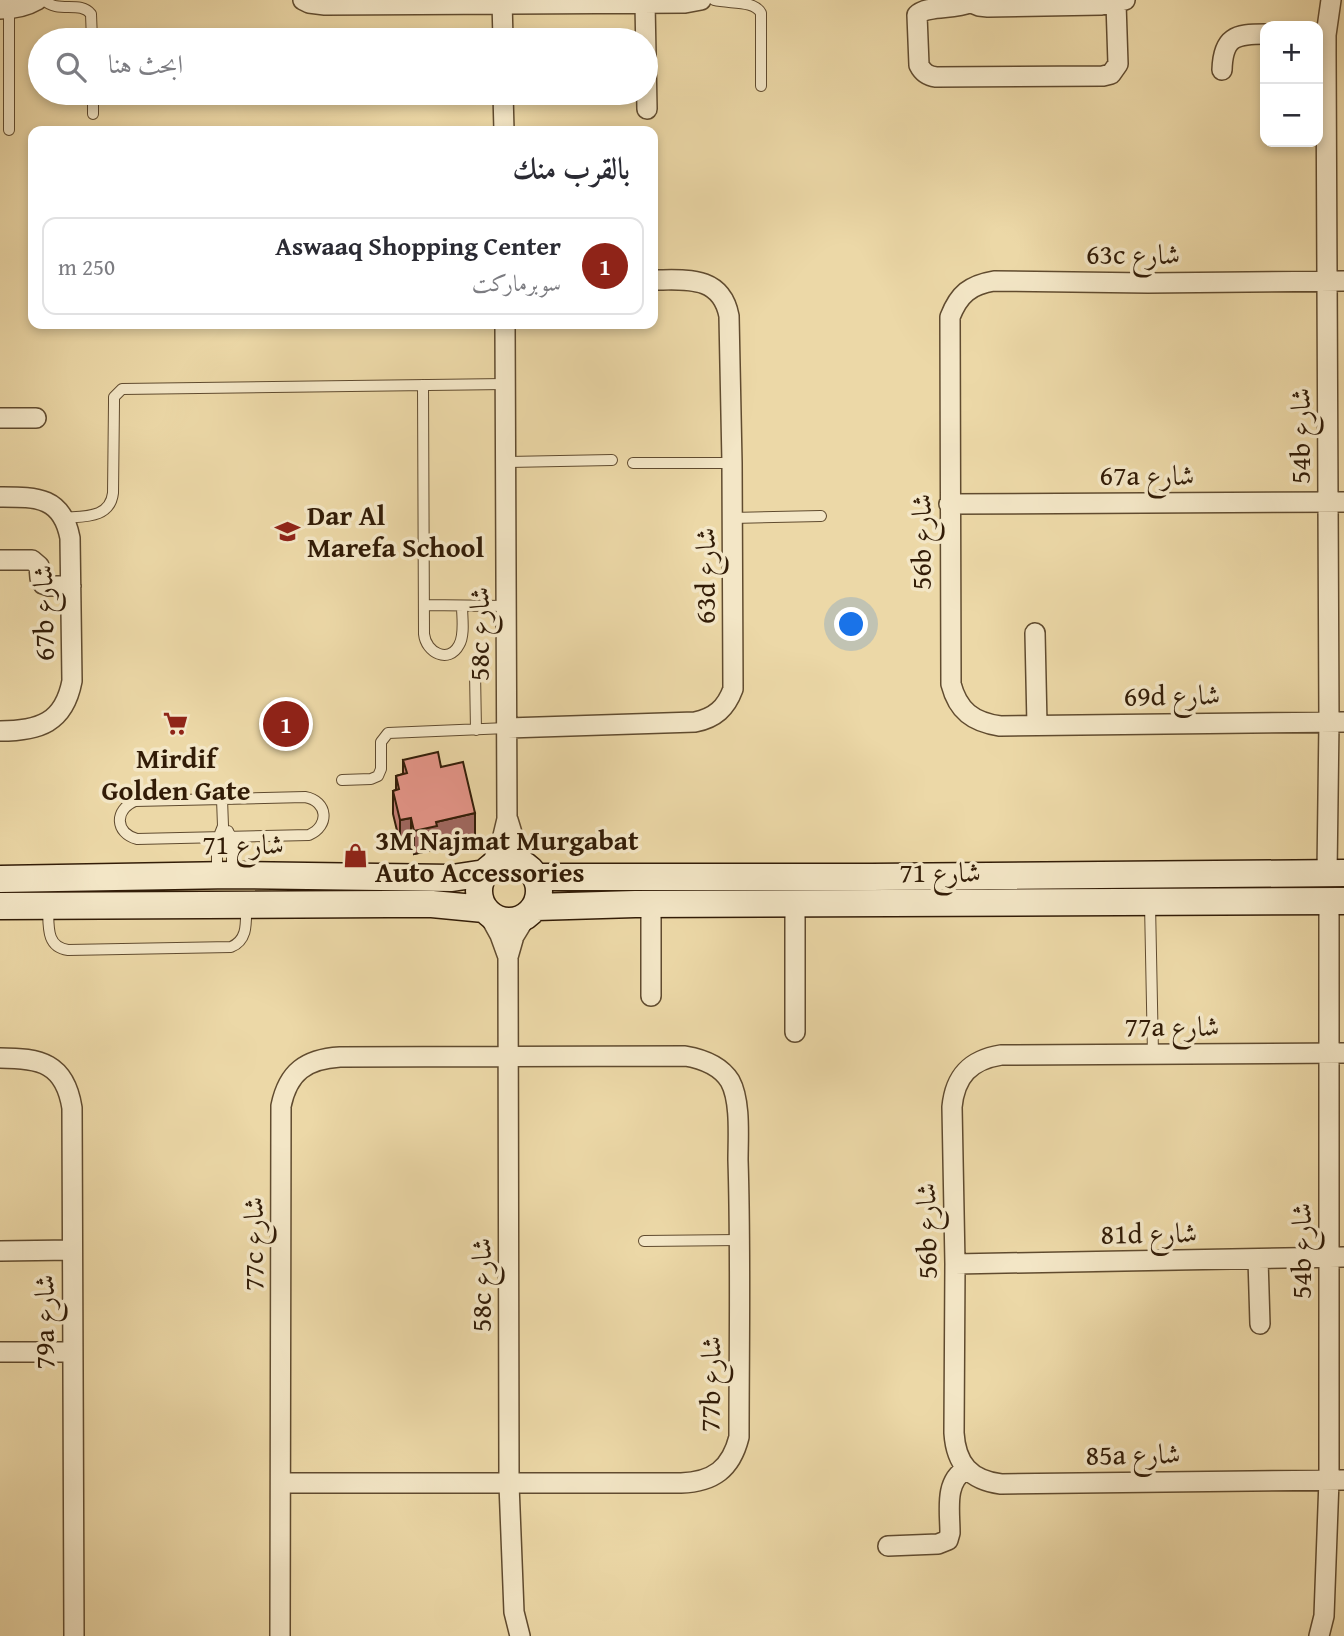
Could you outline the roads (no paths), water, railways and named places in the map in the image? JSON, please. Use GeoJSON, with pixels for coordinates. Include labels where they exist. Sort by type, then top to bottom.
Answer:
{"type":"FeatureCollection","features":[{"type":"Feature","properties":{"kind":"street"},"geometry":{"type":"LineString","coordinates":[[4,9],[27,6],[37,0]]}},
{"type":"Feature","properties":{"kind":"street"},"geometry":{"type":"LineString","coordinates":[[303,0],[325,5],[685,3],[701,0]]}},
{"type":"Feature","properties":{"kind":"street","name":"54b شارع"},"geometry":{"type":"LineString","coordinates":[[1323,31],[1331,0]]}},
{"type":"Feature","properties":{"kind":"street"},"geometry":{"type":"LineString","coordinates":[[966,1],[988,7],[1101,5],[1120,2],[1118,64],[1114,72],[1107,76],[928,75],[919,65],[918,15],[922,10],[958,7],[966,1]]}},
{"type":"Feature","properties":{"kind":"street"},"geometry":{"type":"LineString","coordinates":[[502,2],[503,28]]}},
{"type":"Feature","properties":{"kind":"street"},"geometry":{"type":"LineString","coordinates":[[646,3],[646,28]]}},
{"type":"Feature","properties":{"kind":"street"},"geometry":{"type":"LineString","coordinates":[[1222,70],[1222,55],[1229,42],[1243,34],[1260,34]]}},
{"type":"Feature","properties":{"kind":"street","name":"54b شارع"},"geometry":{"type":"LineString","coordinates":[[1323,54],[1335,281],[1336,873]]}},
{"type":"Feature","properties":{"kind":"street"},"geometry":{"type":"LineString","coordinates":[[503,105],[504,126]]}},
{"type":"Feature","properties":{"kind":"street"},"geometry":{"type":"LineString","coordinates":[[647,105],[647,109]]}},
{"type":"Feature","properties":{"kind":"street","name":"63d شارع"},"geometry":{"type":"LineString","coordinates":[[507,728],[695,723],[715,716],[729,699],[733,689],[730,327],[727,306],[722,296],[705,283],[658,280]]}},
{"type":"Feature","properties":{"kind":"street","name":"63c شارع"},"geometry":{"type":"LineString","coordinates":[[950,329],[950,317],[962,296],[971,288],[994,281],[1335,281]]}},
{"type":"Feature","properties":{"kind":"street","name":"58c شارع"},"geometry":{"type":"LineString","coordinates":[[505,329],[508,819],[515,843],[531,872]]}},
{"type":"Feature","properties":{"kind":"street","name":"56b شارع"},"geometry":{"type":"LineString","coordinates":[[950,329],[951,684],[954,696],[968,714],[978,720],[1000,726]]}},
{"type":"Feature","properties":{"kind":"street"},"geometry":{"type":"LineString","coordinates":[[0,418],[36,418]]}},
{"type":"Feature","properties":{"kind":"street"},"geometry":{"type":"LineString","coordinates":[[0,497],[33,497],[45,501],[63,518]]}},
{"type":"Feature","properties":{"kind":"street","name":"67a شارع"},"geometry":{"type":"LineString","coordinates":[[949,504],[1336,502]]}},
{"type":"Feature","properties":{"kind":"street","name":"67b شارع"},"geometry":{"type":"LineString","coordinates":[[0,731],[31,729],[44,725],[64,707],[70,695],[70,538],[63,518]]}},
{"type":"Feature","properties":{"kind":"street"},"geometry":{"type":"LineString","coordinates":[[0,560],[32,560],[39,566],[43,584],[71,586]]}},
{"type":"Feature","properties":{"kind":"street"},"geometry":{"type":"LineString","coordinates":[[1035,633],[1037,725]]}},
{"type":"Feature","properties":{"kind":"street","name":"69d شارع"},"geometry":{"type":"LineString","coordinates":[[1000,726],[1336,722]]}},
{"type":"Feature","properties":{"kind":"street","name":"58c شارع"},"geometry":{"type":"LineString","coordinates":[[487,870],[501,844],[508,819]]}},
{"type":"Feature","properties":{"kind":"street"},"geometry":{"type":"LineString","coordinates":[[0,906],[432,904],[486,912],[503,921],[518,921],[530,912],[540,892],[531,872],[512,861],[497,863],[487,870],[479,887],[480,902],[486,912]]}},
{"type":"Feature","properties":{"kind":"street","name":"شارع 71"},"geometry":{"type":"LineString","coordinates":[[0,879],[225,875],[452,878],[487,870]]}},
{"type":"Feature","properties":{"kind":"street","name":"شارع 71"},"geometry":{"type":"LineString","coordinates":[[531,872],[872,877],[1336,873]]}},
{"type":"Feature","properties":{"kind":"street","name":"54b شارع"},"geometry":{"type":"LineString","coordinates":[[1323,1634],[1337,1480],[1337,902]]}},
{"type":"Feature","properties":{"kind":"street","name":"شارع 71"},"geometry":{"type":"LineString","coordinates":[[530,912],[650,904],[1337,902]]}},
{"type":"Feature","properties":{"kind":"street"},"geometry":{"type":"LineString","coordinates":[[650,904],[651,996]]}},
{"type":"Feature","properties":{"kind":"street"},"geometry":{"type":"LineString","coordinates":[[795,904],[796,1032]]}},
{"type":"Feature","properties":{"kind":"street","name":"58c شارع"},"geometry":{"type":"LineString","coordinates":[[486,912],[500,935],[508,957]]}},
{"type":"Feature","properties":{"kind":"street","name":"58c شارع"},"geometry":{"type":"LineString","coordinates":[[520,1636],[514,1612],[509,1485],[508,957],[514,936],[530,912]]}},
{"type":"Feature","properties":{"kind":"street","name":"77a شارع"},"geometry":{"type":"LineString","coordinates":[[1001,1055],[1336,1053]]}},
{"type":"Feature","properties":{"kind":"street","name":"56b شارع"},"geometry":{"type":"LineString","coordinates":[[966,1469],[955,1446],[954,1433],[952,1107],[958,1082],[965,1071],[988,1057],[1001,1055]]}},
{"type":"Feature","properties":{"kind":"street","name":"77b شارع"},"geometry":{"type":"LineString","coordinates":[[281,1483],[695,1483],[719,1472],[736,1450],[739,1437],[737,1108],[730,1082],[722,1071],[711,1063],[685,1056],[509,1057]]}},
{"type":"Feature","properties":{"kind":"street","name":"77c شارع"},"geometry":{"type":"LineString","coordinates":[[280,1636],[281,1106],[284,1092],[300,1069],[326,1058],[509,1057]]}},
{"type":"Feature","properties":{"kind":"street","name":"79a شارع"},"geometry":{"type":"LineString","coordinates":[[0,1058],[40,1061],[58,1074],[70,1093],[74,1636]]}},
{"type":"Feature","properties":{"kind":"street"},"geometry":{"type":"LineString","coordinates":[[0,1251],[72,1250]]}},
{"type":"Feature","properties":{"kind":"street","name":"81d شارع"},"geometry":{"type":"LineString","coordinates":[[955,1264],[1336,1258]]}},
{"type":"Feature","properties":{"kind":"street"},"geometry":{"type":"LineString","coordinates":[[1258,1259],[1259,1324]]}},
{"type":"Feature","properties":{"kind":"street"},"geometry":{"type":"LineString","coordinates":[[0,1352],[72,1352]]}},
{"type":"Feature","properties":{"kind":"street"},"geometry":{"type":"LineString","coordinates":[[888,1546],[941,1544],[948,1540],[950,1488],[956,1476],[966,1469]]}},
{"type":"Feature","properties":{"kind":"street","name":"85a شارع"},"geometry":{"type":"LineString","coordinates":[[966,1469],[976,1477],[1001,1484],[1337,1480]]}},
{"type":"Feature","properties":{"kind":"lane"},"geometry":{"type":"LineString","coordinates":[[44,0],[56,7],[82,6],[89,10],[92,28]]}},
{"type":"Feature","properties":{"kind":"lane"},"geometry":{"type":"LineString","coordinates":[[714,0],[746,0],[759,8],[761,86]]}},
{"type":"Feature","properties":{"kind":"lane"},"geometry":{"type":"LineString","coordinates":[[4,9],[9,130]]}},
{"type":"Feature","properties":{"kind":"lane"},"geometry":{"type":"LineString","coordinates":[[93,105],[93,114]]}},
{"type":"Feature","properties":{"kind":"lane"},"geometry":{"type":"LineString","coordinates":[[63,518],[98,514],[109,506],[112,500],[114,397],[122,389],[505,384]]}},
{"type":"Feature","properties":{"kind":"lane"},"geometry":{"type":"LineString","coordinates":[[423,385],[425,640],[432,651],[444,655],[456,650],[461,639],[462,606]]}},
{"type":"Feature","properties":{"kind":"lane"},"geometry":{"type":"LineString","coordinates":[[506,462],[612,460]]}},
{"type":"Feature","properties":{"kind":"lane"},"geometry":{"type":"LineString","coordinates":[[633,463],[732,463]]}},
{"type":"Feature","properties":{"kind":"lane"},"geometry":{"type":"LineString","coordinates":[[732,518],[821,516]]}},
{"type":"Feature","properties":{"kind":"lane"},"geometry":{"type":"LineString","coordinates":[[425,605],[506,606]]}},
{"type":"Feature","properties":{"kind":"lane"},"geometry":{"type":"LineString","coordinates":[[475,672],[476,730]]}},
{"type":"Feature","properties":{"kind":"lane"},"geometry":{"type":"LineString","coordinates":[[342,780],[371,779],[378,776],[381,768],[381,741],[388,733],[507,728]]}},
{"type":"Feature","properties":{"kind":"lane"},"geometry":{"type":"LineString","coordinates":[[305,797],[316,802],[323,811],[322,824],[309,835],[230,836],[137,839],[123,830],[120,818],[125,807],[135,801],[305,797]]}},
{"type":"Feature","properties":{"kind":"lane"},"geometry":{"type":"LineString","coordinates":[[222,799],[223,826],[218,837],[225,875]]}},
{"type":"Feature","properties":{"kind":"lane"},"geometry":{"type":"LineString","coordinates":[[223,826],[230,836],[225,875]]}},
{"type":"Feature","properties":{"kind":"lane"},"geometry":{"type":"LineString","coordinates":[[1150,903],[1153,1054]]}},
{"type":"Feature","properties":{"kind":"lane"},"geometry":{"type":"LineString","coordinates":[[48,906],[50,937],[57,947],[68,950],[230,947],[236,945],[244,935],[246,904]]}},
{"type":"Feature","properties":{"kind":"lane"},"geometry":{"type":"LineString","coordinates":[[644,1241],[739,1240]]}},
{"type":"Feature","properties":{"kind":"place","name":"Dar Al Marefa School"},"geometry":{"type":"Point","coordinates":[287,531]}},
{"type":"Feature","properties":{"kind":"place","name":"Mirdif Golden Gate"},"geometry":{"type":"Point","coordinates":[176,724]}},
{"type":"Feature","properties":{"kind":"place","name":"Aswaaq Shopping Center"},"geometry":{"type":"Point","coordinates":[286,724]}},
{"type":"Feature","properties":{"kind":"place","name":"3M Najmat Murgabat Auto Accessories"},"geometry":{"type":"Point","coordinates":[355,856]}}]}
